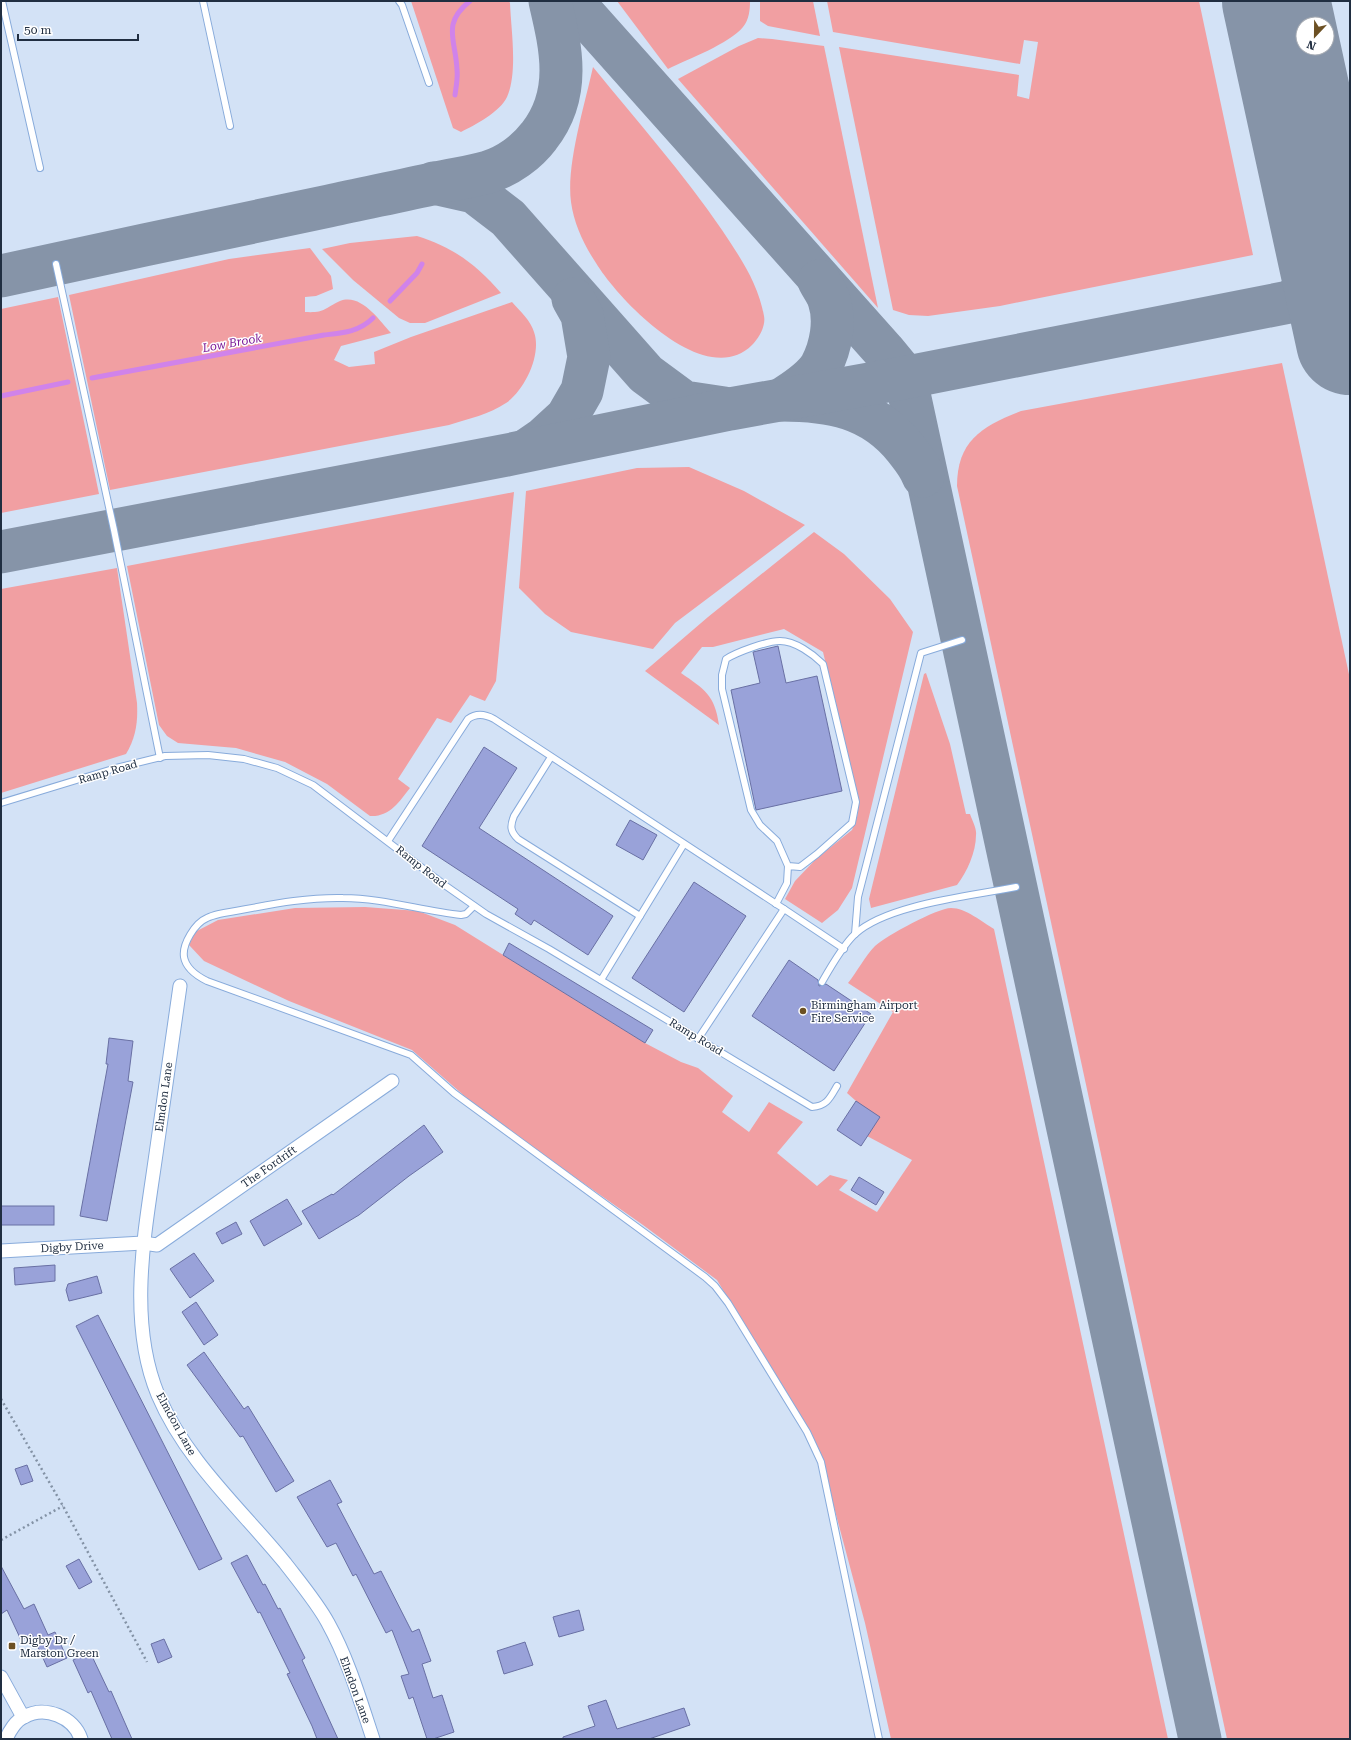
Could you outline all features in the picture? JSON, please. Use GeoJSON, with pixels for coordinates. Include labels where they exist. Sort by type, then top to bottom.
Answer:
{"type":"FeatureCollection","features":[{"type":"Feature","properties":{"kind":"street","name":"Elmdon Lane"},"geometry":{"type":"LineString","coordinates":[[180,986],[143,1243],[141,1320],[143,1339],[150,1372],[158,1396],[195,1459],[285,1564],[328,1623],[353,1679],[373,1739]]}},
{"type":"Feature","properties":{"kind":"street","name":"The Fordrift"},"geometry":{"type":"LineString","coordinates":[[143,1243],[157,1245],[392,1081]]}},
{"type":"Feature","properties":{"kind":"street","name":"Digby Drive"},"geometry":{"type":"LineString","coordinates":[[1,1251],[143,1243]]}},
{"type":"Feature","properties":{"kind":"street"},"geometry":{"type":"LineString","coordinates":[[1,1677],[23,1717]]}},
{"type":"Feature","properties":{"kind":"street"},"geometry":{"type":"LineString","coordinates":[[6,1739],[14,1726],[23,1717],[41,1712],[59,1715],[72,1723],[79,1732],[81,1739]]}},
{"type":"Feature","properties":{"kind":"lane"},"geometry":{"type":"LineString","coordinates":[[2,1],[40,168]]}},
{"type":"Feature","properties":{"kind":"lane"},"geometry":{"type":"LineString","coordinates":[[203,1],[230,126]]}},
{"type":"Feature","properties":{"kind":"lane"},"geometry":{"type":"LineString","coordinates":[[399,1],[402,4],[429,83]]}},
{"type":"Feature","properties":{"kind":"lane"},"geometry":{"type":"LineString","coordinates":[[56,264],[114,530],[160,758]]}},
{"type":"Feature","properties":{"kind":"lane"},"geometry":{"type":"LineString","coordinates":[[855,934],[858,897],[920,653],[962,640]]}},
{"type":"Feature","properties":{"kind":"lane"},"geometry":{"type":"LineString","coordinates":[[776,904],[787,883],[788,866],[777,841],[760,824],[751,810],[722,689],[722,675],[726,659],[737,652],[779,641],[791,643],[816,656],[823,664],[856,802],[852,824],[842,834],[800,867],[788,866]]}},
{"type":"Feature","properties":{"kind":"lane"},"geometry":{"type":"LineString","coordinates":[[388,841],[468,719],[474,715],[487,716],[844,949]]}},
{"type":"Feature","properties":{"kind":"lane","name":"Ramp Road"},"geometry":{"type":"LineString","coordinates":[[1,803],[116,768],[160,758],[208,755],[244,759],[277,768],[313,785],[474,906],[602,980],[812,1107],[820,1107],[828,1102],[837,1086]]}},
{"type":"Feature","properties":{"kind":"lane"},"geometry":{"type":"LineString","coordinates":[[551,757],[514,816],[511,824],[512,832],[518,839],[640,916]]}},
{"type":"Feature","properties":{"kind":"lane"},"geometry":{"type":"LineString","coordinates":[[602,980],[684,844]]}},
{"type":"Feature","properties":{"kind":"lane"},"geometry":{"type":"LineString","coordinates":[[822,982],[855,934],[875,921],[905,909],[1016,887]]}},
{"type":"Feature","properties":{"kind":"lane"},"geometry":{"type":"LineString","coordinates":[[474,906],[466,914],[461,915],[369,900],[336,898],[300,900],[219,914],[207,918],[199,923],[184,948],[184,957],[188,966],[196,975],[207,981],[411,1055],[454,1093],[666,1247],[715,1286],[728,1303],[783,1391],[816,1450],[821,1462],[880,1739]]}},
{"type":"Feature","properties":{"kind":"lane"},"geometry":{"type":"LineString","coordinates":[[698,1039],[784,909]]}},
{"type":"Feature","properties":{"kind":"path"},"geometry":{"type":"LineString","coordinates":[[1,1399],[63,1506],[147,1662]]}},
{"type":"Feature","properties":{"kind":"path"},"geometry":{"type":"LineString","coordinates":[[1,1540],[63,1506]]}},
{"type":"Feature","properties":{"kind":"shaded area"},"geometry":{"type":"Polygon","coordinates":[[[411,1],[509,1],[510,3],[513,63],[512,76],[507,97],[504,103],[493,113],[461,132],[453,128],[411,1]]]}},
{"type":"Feature","properties":{"kind":"shaded area"},"geometry":{"type":"Polygon","coordinates":[[[617,1],[750,1],[747,21],[737,33],[708,51],[668,69],[617,1]]]}},
{"type":"Feature","properties":{"kind":"shaded area"},"geometry":{"type":"Polygon","coordinates":[[[760,1],[813,1],[820,36],[768,26],[760,21],[760,1]]]}},
{"type":"Feature","properties":{"kind":"shaded area"},"geometry":{"type":"Polygon","coordinates":[[[827,1],[1199,1],[1253,255],[1000,306],[928,316],[909,315],[893,310],[839,47],[1019,75],[1017,96],[1029,99],[1038,42],[1024,40],[1020,64],[833,32],[827,1]]]}},
{"type":"Feature","properties":{"kind":"shaded area"},"geometry":{"type":"Polygon","coordinates":[[[758,38],[824,46],[878,308],[678,79],[739,46],[758,38]]]}},
{"type":"Feature","properties":{"kind":"shaded area"},"geometry":{"type":"Polygon","coordinates":[[[593,67],[692,188],[722,230],[753,281],[764,316],[763,328],[752,345],[733,356],[711,357],[688,349],[665,336],[643,318],[607,279],[584,242],[572,210],[570,187],[571,170],[577,134],[593,67]]]}},
{"type":"Feature","properties":{"kind":"shaded area"},"geometry":{"type":"Polygon","coordinates":[[[417,236],[442,246],[464,258],[483,274],[501,293],[425,323],[410,323],[399,318],[353,280],[322,249],[350,243],[417,236]]]}},
{"type":"Feature","properties":{"kind":"shaded area"},"geometry":{"type":"Polygon","coordinates":[[[310,248],[331,276],[333,289],[316,296],[305,297],[305,312],[324,310],[340,301],[355,301],[369,309],[391,333],[341,346],[334,360],[349,367],[375,364],[374,352],[411,337],[512,302],[525,316],[533,328],[536,341],[534,361],[520,390],[500,407],[479,416],[449,425],[110,490],[69,295],[229,259],[310,248]]]}},
{"type":"Feature","properties":{"kind":"shaded area"},"geometry":{"type":"Polygon","coordinates":[[[58,297],[99,494],[1,513],[1,309],[58,297]]]}},
{"type":"Feature","properties":{"kind":"shaded area"},"geometry":{"type":"Polygon","coordinates":[[[1282,363],[1350,679],[1350,1739],[1227,1739],[957,486],[958,470],[962,457],[967,446],[974,437],[984,429],[1021,411],[1282,363]]]}},
{"type":"Feature","properties":{"kind":"shaded area"},"geometry":{"type":"Polygon","coordinates":[[[689,467],[744,491],[805,525],[675,623],[653,649],[571,632],[545,614],[519,588],[526,491],[637,468],[689,467]]]}},
{"type":"Feature","properties":{"kind":"shaded area"},"geometry":{"type":"Polygon","coordinates":[[[514,492],[496,681],[485,701],[470,695],[451,723],[437,718],[398,779],[410,788],[398,803],[389,811],[377,816],[370,816],[327,784],[285,762],[236,748],[178,743],[167,736],[159,725],[127,566],[514,492]]]}},
{"type":"Feature","properties":{"kind":"shaded area"},"geometry":{"type":"Polygon","coordinates":[[[814,532],[844,554],[890,599],[913,632],[852,888],[838,910],[822,923],[785,899],[795,881],[816,859],[852,830],[857,817],[859,802],[823,652],[784,629],[713,647],[702,647],[681,673],[707,694],[715,706],[719,725],[645,671],[708,617],[814,532]]]}},
{"type":"Feature","properties":{"kind":"shaded area"},"geometry":{"type":"Polygon","coordinates":[[[117,568],[137,703],[136,729],[126,754],[1,793],[1,589],[117,568]]]}},
{"type":"Feature","properties":{"kind":"shaded area"},"geometry":{"type":"Polygon","coordinates":[[[926,673],[950,744],[966,814],[970,814],[975,827],[976,841],[973,855],[957,885],[871,908],[869,899],[924,674],[926,673]]]}},
{"type":"Feature","properties":{"kind":"shaded area"},"geometry":{"type":"Polygon","coordinates":[[[365,907],[418,911],[455,925],[645,1043],[681,1062],[698,1068],[733,1096],[722,1112],[749,1132],[769,1102],[803,1122],[777,1153],[817,1186],[830,1175],[848,1180],[839,1190],[877,1212],[912,1160],[867,1136],[856,1101],[847,1093],[893,1012],[848,983],[868,954],[881,941],[924,917],[944,909],[951,908],[962,910],[994,929],[1168,1739],[891,1739],[865,1623],[819,1451],[717,1280],[643,1225],[485,1114],[412,1050],[289,1001],[204,961],[189,945],[195,932],[218,920],[295,908],[365,907]]]}},
{"type":"Feature","properties":{"kind":"building"},"geometry":{"type":"Polygon","coordinates":[[[778,646],[786,683],[817,676],[842,791],[756,810],[731,690],[760,683],[753,652],[778,646]]]}},
{"type":"Feature","properties":{"kind":"building"},"geometry":{"type":"Polygon","coordinates":[[[484,747],[517,768],[479,828],[613,916],[588,955],[534,920],[531,925],[515,914],[518,909],[422,846],[484,747]]]}},
{"type":"Feature","properties":{"kind":"building"},"geometry":{"type":"Polygon","coordinates":[[[630,820],[657,835],[643,860],[616,845],[630,820]]]}},
{"type":"Feature","properties":{"kind":"building"},"geometry":{"type":"Polygon","coordinates":[[[694,882],[746,916],[684,1012],[632,978],[694,882]]]}},
{"type":"Feature","properties":{"kind":"building"},"geometry":{"type":"Polygon","coordinates":[[[509,943],[653,1030],[645,1043],[503,955],[509,943]]]}},
{"type":"Feature","properties":{"kind":"building"},"geometry":{"type":"Polygon","coordinates":[[[789,960],[818,980],[819,986],[826,984],[871,1014],[834,1071],[752,1016],[789,960]]]}},
{"type":"Feature","properties":{"kind":"building"},"geometry":{"type":"Polygon","coordinates":[[[109,1038],[133,1041],[128,1081],[133,1082],[107,1221],[80,1216],[108,1064],[106,1064],[109,1038]]]}},
{"type":"Feature","properties":{"kind":"building"},"geometry":{"type":"Polygon","coordinates":[[[856,1101],[880,1117],[861,1146],[837,1130],[856,1101]]]}},
{"type":"Feature","properties":{"kind":"building"},"geometry":{"type":"Polygon","coordinates":[[[424,1125],[443,1152],[359,1215],[319,1239],[302,1211],[332,1194],[333,1195],[424,1125]]]}},
{"type":"Feature","properties":{"kind":"building"},"geometry":{"type":"Polygon","coordinates":[[[859,1177],[884,1192],[876,1205],[851,1190],[859,1177]]]}},
{"type":"Feature","properties":{"kind":"building"},"geometry":{"type":"Polygon","coordinates":[[[287,1199],[302,1224],[264,1246],[250,1221],[287,1199]]]}},
{"type":"Feature","properties":{"kind":"building"},"geometry":{"type":"Polygon","coordinates":[[[1,1206],[54,1206],[54,1225],[1,1225],[1,1206]]]}},
{"type":"Feature","properties":{"kind":"building"},"geometry":{"type":"Polygon","coordinates":[[[236,1222],[242,1234],[222,1244],[216,1233],[236,1222]]]}},
{"type":"Feature","properties":{"kind":"building"},"geometry":{"type":"Polygon","coordinates":[[[194,1253],[214,1281],[190,1298],[170,1269],[194,1253]]]}},
{"type":"Feature","properties":{"kind":"building"},"geometry":{"type":"Polygon","coordinates":[[[55,1265],[55,1281],[15,1285],[14,1268],[55,1265]]]}},
{"type":"Feature","properties":{"kind":"building"},"geometry":{"type":"Polygon","coordinates":[[[97,1276],[102,1293],[69,1301],[66,1290],[68,1284],[97,1276]]]}},
{"type":"Feature","properties":{"kind":"building"},"geometry":{"type":"Polygon","coordinates":[[[196,1302],[218,1335],[204,1345],[182,1312],[196,1302]]]}},
{"type":"Feature","properties":{"kind":"building"},"geometry":{"type":"Polygon","coordinates":[[[98,1315],[222,1559],[199,1570],[76,1326],[98,1315]]]}},
{"type":"Feature","properties":{"kind":"building"},"geometry":{"type":"Polygon","coordinates":[[[204,1352],[244,1409],[248,1406],[294,1481],[276,1492],[243,1436],[240,1437],[187,1365],[204,1352]]]}},
{"type":"Feature","properties":{"kind":"building"},"geometry":{"type":"Polygon","coordinates":[[[27,1465],[33,1481],[21,1485],[15,1469],[27,1465]]]}},
{"type":"Feature","properties":{"kind":"building"},"geometry":{"type":"Polygon","coordinates":[[[330,1480],[342,1502],[337,1504],[374,1574],[381,1571],[412,1632],[419,1629],[431,1661],[422,1664],[433,1698],[442,1695],[454,1732],[433,1739],[427,1739],[413,1697],[409,1699],[401,1676],[409,1674],[392,1630],[386,1633],[356,1574],[353,1576],[336,1543],[327,1547],[297,1497],[330,1480]]]}},
{"type":"Feature","properties":{"kind":"building"},"geometry":{"type":"Polygon","coordinates":[[[247,1555],[263,1585],[265,1584],[278,1609],[280,1608],[305,1658],[302,1660],[338,1739],[317,1739],[287,1674],[290,1673],[260,1612],[258,1613],[231,1563],[247,1555]]]}},
{"type":"Feature","properties":{"kind":"building"},"geometry":{"type":"Polygon","coordinates":[[[79,1559],[92,1582],[79,1589],[66,1566],[79,1559]]]}},
{"type":"Feature","properties":{"kind":"building"},"geometry":{"type":"Polygon","coordinates":[[[1,1566],[24,1609],[34,1604],[48,1635],[55,1632],[67,1658],[47,1667],[32,1634],[21,1640],[7,1610],[1,1614],[1,1566]]]}},
{"type":"Feature","properties":{"kind":"building"},"geometry":{"type":"Polygon","coordinates":[[[579,1610],[584,1630],[559,1637],[553,1617],[579,1610]]]}},
{"type":"Feature","properties":{"kind":"building"},"geometry":{"type":"Polygon","coordinates":[[[164,1639],[172,1657],[158,1663],[151,1644],[164,1639]]]}},
{"type":"Feature","properties":{"kind":"building"},"geometry":{"type":"Polygon","coordinates":[[[525,1642],[533,1665],[504,1674],[497,1651],[525,1642]]]}},
{"type":"Feature","properties":{"kind":"building"},"geometry":{"type":"Polygon","coordinates":[[[90,1652],[109,1692],[111,1691],[132,1739],[112,1739],[91,1691],[88,1693],[73,1660],[90,1652]]]}},
{"type":"Feature","properties":{"kind":"building"},"geometry":{"type":"Polygon","coordinates":[[[606,1700],[617,1729],[684,1708],[690,1725],[649,1739],[563,1739],[563,1737],[595,1726],[588,1706],[606,1700]]]}},
{"type":"Feature","properties":{"kind":"waterway","name":"Low Brook"},"geometry":{"type":"LineString","coordinates":[[455,95],[457,73],[452,33],[453,25],[461,9],[470,1]]}},
{"type":"Feature","properties":{"kind":"waterway","name":"Low Brook"},"geometry":{"type":"LineString","coordinates":[[390,301],[417,273],[422,264]]}},
{"type":"Feature","properties":{"kind":"waterway","name":"Low Brook"},"geometry":{"type":"LineString","coordinates":[[92,378],[344,332],[356,329],[368,323],[373,318]]}},
{"type":"Feature","properties":{"kind":"waterway","name":"Low Brook"},"geometry":{"type":"LineString","coordinates":[[1,396],[68,382]]}},
{"type":"Feature","properties":{"kind":"taxiway"},"geometry":{"type":"LineString","coordinates":[[1,276],[476,175],[503,166],[523,153],[534,142],[549,120],[556,104],[560,87],[561,70],[558,36],[550,1]]}},
{"type":"Feature","properties":{"kind":"taxiway"},"geometry":{"type":"LineString","coordinates":[[572,1],[884,351],[898,368],[908,389],[1200,1739]]}},
{"type":"Feature","properties":{"kind":"taxiway"},"geometry":{"type":"LineString","coordinates":[[434,183],[474,192],[508,218],[646,374],[684,402],[724,408]]}},
{"type":"Feature","properties":{"kind":"taxiway"},"geometry":{"type":"LineString","coordinates":[[1291,301],[1311,289],[1322,270],[1330,250],[1343,264],[1350,268]]}},
{"type":"Feature","properties":{"kind":"taxiway"},"geometry":{"type":"LineString","coordinates":[[819,281],[828,297],[832,316],[830,342],[825,359],[813,376],[781,400],[799,400],[833,404],[864,415],[879,423],[905,448],[913,458],[923,476]]}},
{"type":"Feature","properties":{"kind":"taxiway"},"geometry":{"type":"LineString","coordinates":[[1,552],[512,454],[730,409],[903,378],[1350,290]]}},
{"type":"Feature","properties":{"kind":"taxiway"},"geometry":{"type":"LineString","coordinates":[[527,450],[543,439],[567,417],[582,391],[589,357],[582,315],[573,299]]}},
{"type":"Feature","properties":{"kind":"taxiway"},"geometry":{"type":"LineString","coordinates":[[1291,301],[1314,306],[1328,313],[1339,326],[1350,346]]}},
{"type":"Feature","properties":{"kind":"runway"},"geometry":{"type":"LineString","coordinates":[[1276,1],[1350,341]]}},
{"type":"Feature","properties":{"kind":"place","name":"Birmingham Airport Fire Service"},"geometry":{"type":"Point","coordinates":[803,1011]}},
{"type":"Feature","properties":{"kind":"place","name":"Digby Dr / Marston Green"},"geometry":{"type":"Point","coordinates":[12,1646]}}]}
